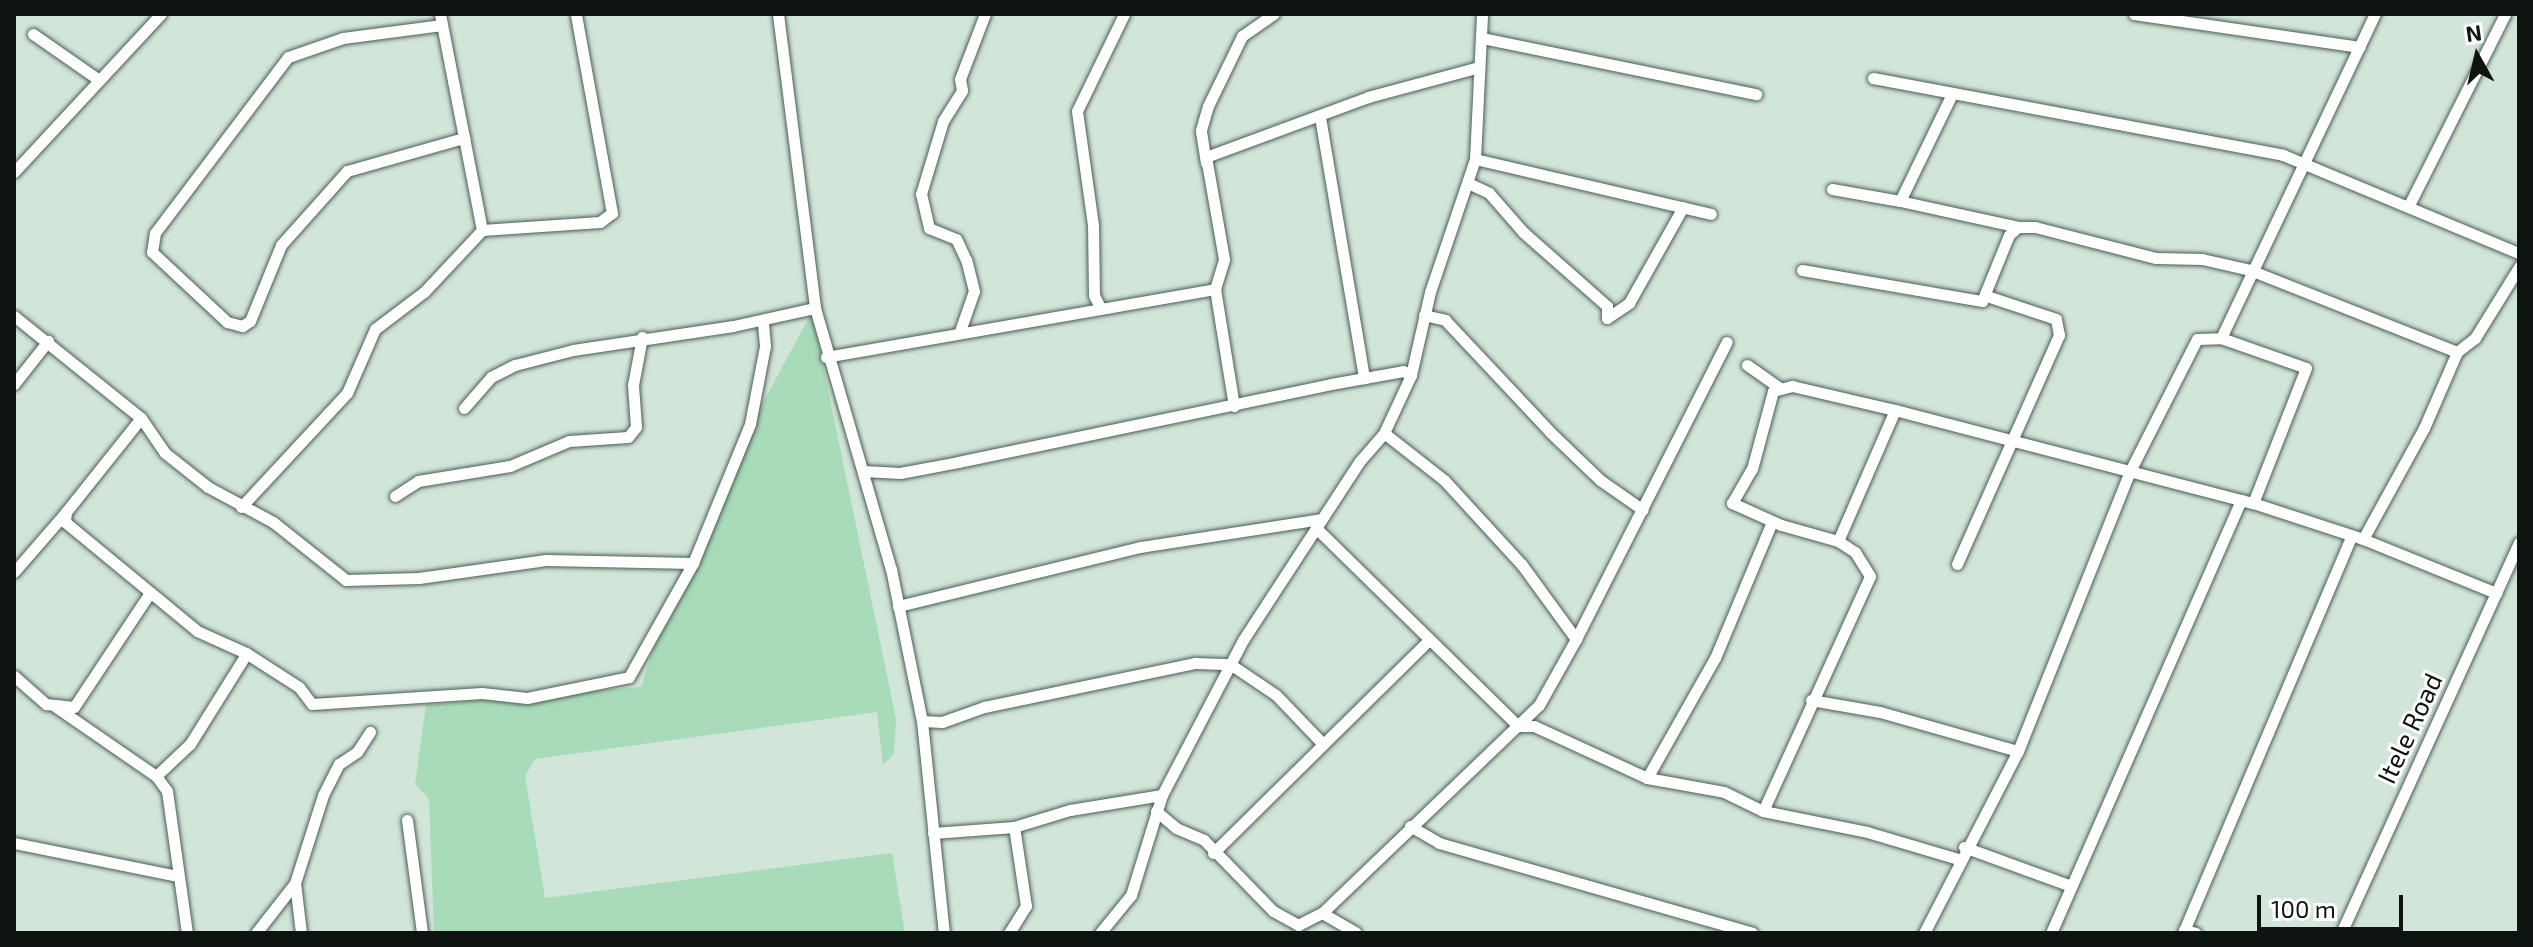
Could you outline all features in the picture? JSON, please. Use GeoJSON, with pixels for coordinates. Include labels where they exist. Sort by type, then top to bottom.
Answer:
{"type":"FeatureCollection","features":[{"type":"Feature","properties":{"kind":"street"},"geometry":{"type":"LineString","coordinates":[[14,172],[161,14]]}},
{"type":"Feature","properties":{"kind":"street"},"geometry":{"type":"LineString","coordinates":[[241,507],[347,393],[375,329],[424,292],[482,230],[600,222],[612,213],[576,14]]}},
{"type":"Feature","properties":{"kind":"street"},"geometry":{"type":"LineString","coordinates":[[778,14],[815,308],[826,357],[863,471],[898,606],[922,721],[944,933]]}},
{"type":"Feature","properties":{"kind":"street"},"geometry":{"type":"LineString","coordinates":[[960,331],[974,291],[966,260],[956,239],[929,228],[921,194],[985,14]]}},
{"type":"Feature","properties":{"kind":"street"},"geometry":{"type":"LineString","coordinates":[[1100,307],[1094,295],[1093,225],[1077,111],[1124,14]]}},
{"type":"Feature","properties":{"kind":"street"},"geometry":{"type":"LineString","coordinates":[[1234,406],[1215,289],[1224,259],[1201,130],[1208,106],[1242,36],[1274,14]]}},
{"type":"Feature","properties":{"kind":"street"},"geometry":{"type":"LineString","coordinates":[[1100,933],[1131,895],[1162,795],[1230,664],[1318,524],[1384,433],[1411,375],[1424,315],[1475,159],[1482,14]]}},
{"type":"Feature","properties":{"kind":"street"},"geometry":{"type":"LineString","coordinates":[[2134,14],[2360,47]]}},
{"type":"Feature","properties":{"kind":"street"},"geometry":{"type":"LineString","coordinates":[[2221,338],[2250,270],[2375,14]]}},
{"type":"Feature","properties":{"kind":"street"},"geometry":{"type":"LineString","coordinates":[[2409,205],[2505,14]]}},
{"type":"Feature","properties":{"kind":"street"},"geometry":{"type":"LineString","coordinates":[[464,138],[347,171],[281,245],[250,321],[242,326],[227,322],[152,252],[155,233],[288,57],[343,38],[441,20],[482,230]]}},
{"type":"Feature","properties":{"kind":"street"},"geometry":{"type":"LineString","coordinates":[[33,34],[99,80]]}},
{"type":"Feature","properties":{"kind":"street"},"geometry":{"type":"LineString","coordinates":[[1482,38],[1756,94]]}},
{"type":"Feature","properties":{"kind":"street"},"geometry":{"type":"LineString","coordinates":[[1207,168],[1206,157],[1423,79],[1479,67]]}},
{"type":"Feature","properties":{"kind":"street"},"geometry":{"type":"LineString","coordinates":[[1873,78],[1951,96],[2245,147],[2303,164],[2409,205],[2519,253]]}},
{"type":"Feature","properties":{"kind":"street"},"geometry":{"type":"LineString","coordinates":[[1900,201],[1951,96]]}},
{"type":"Feature","properties":{"kind":"street"},"geometry":{"type":"LineString","coordinates":[[1320,117],[1364,378]]}},
{"type":"Feature","properties":{"kind":"street"},"geometry":{"type":"LineString","coordinates":[[1475,159],[1711,214]]}},
{"type":"Feature","properties":{"kind":"street"},"geometry":{"type":"LineString","coordinates":[[1468,183],[1489,193],[1523,232],[1607,306],[1607,318],[1629,303],[1683,207]]}},
{"type":"Feature","properties":{"kind":"street"},"geometry":{"type":"LineString","coordinates":[[1832,189],[2018,227],[2079,236],[2156,258],[2202,259],[2250,270],[2457,352]]}},
{"type":"Feature","properties":{"kind":"street"},"geometry":{"type":"LineString","coordinates":[[1987,296],[2009,235],[2018,227]]}},
{"type":"Feature","properties":{"kind":"street"},"geometry":{"type":"LineString","coordinates":[[2188,932],[2357,538],[2424,428],[2457,352],[2475,338],[2519,267]]}},
{"type":"Feature","properties":{"kind":"street"},"geometry":{"type":"LineString","coordinates":[[1802,270],[1975,301],[1987,296],[2056,319],[2060,325],[1957,564]]}},
{"type":"Feature","properties":{"kind":"street"},"geometry":{"type":"LineString","coordinates":[[826,357],[960,331],[1215,289]]}},
{"type":"Feature","properties":{"kind":"street"},"geometry":{"type":"LineString","coordinates":[[464,408],[491,377],[515,365],[642,337],[763,321],[815,308]]}},
{"type":"Feature","properties":{"kind":"street"},"geometry":{"type":"LineString","coordinates":[[1424,315],[1445,320],[1560,442],[1643,510]]}},
{"type":"Feature","properties":{"kind":"street"},"geometry":{"type":"LineString","coordinates":[[14,316],[141,418],[165,453],[241,507],[273,522],[346,580],[403,580],[546,560],[693,563]]}},
{"type":"Feature","properties":{"kind":"street"},"geometry":{"type":"LineString","coordinates":[[66,512],[65,522],[75,534],[149,594],[197,631],[299,687],[312,704],[482,693],[527,698],[629,677],[693,563],[750,424],[765,346],[763,321]]}},
{"type":"Feature","properties":{"kind":"street"},"geometry":{"type":"LineString","coordinates":[[395,496],[418,481],[499,469],[569,441],[628,437],[636,427],[633,385],[642,337]]}},
{"type":"Feature","properties":{"kind":"street"},"geometry":{"type":"LineString","coordinates":[[1924,933],[1964,847],[2018,751],[2130,471],[2191,345],[2197,339],[2221,338],[2306,368],[2051,933]]}},
{"type":"Feature","properties":{"kind":"street"},"geometry":{"type":"LineString","coordinates":[[14,384],[48,341]]}},
{"type":"Feature","properties":{"kind":"street"},"geometry":{"type":"LineString","coordinates":[[1156,811],[1176,828],[1204,840],[1259,901],[1298,925],[1322,913],[1539,705],[1643,510],[1727,342]]}},
{"type":"Feature","properties":{"kind":"street"},"geometry":{"type":"LineString","coordinates":[[1747,365],[1778,387],[1895,410],[2247,502],[2357,538],[2496,593]]}},
{"type":"Feature","properties":{"kind":"street"},"geometry":{"type":"LineString","coordinates":[[863,471],[915,470],[1364,378],[1403,371],[1411,375]]}},
{"type":"Feature","properties":{"kind":"street"},"geometry":{"type":"LineString","coordinates":[[1763,811],[1870,576],[1855,552],[1838,541],[1772,522],[1732,503],[1752,469],[1778,387]]}},
{"type":"Feature","properties":{"kind":"street"},"geometry":{"type":"LineString","coordinates":[[1838,541],[1895,410]]}},
{"type":"Feature","properties":{"kind":"street"},"geometry":{"type":"LineString","coordinates":[[14,572],[141,418]]}},
{"type":"Feature","properties":{"kind":"street"},"geometry":{"type":"LineString","coordinates":[[1384,433],[1444,480],[1522,565],[1576,639]]}},
{"type":"Feature","properties":{"kind":"street"},"geometry":{"type":"LineString","coordinates":[[1647,778],[1715,658],[1772,522]]}},
{"type":"Feature","properties":{"kind":"street"},"geometry":{"type":"LineString","coordinates":[[898,606],[1140,547],[1318,524]]}},
{"type":"Feature","properties":{"kind":"street"},"geometry":{"type":"LineString","coordinates":[[1318,524],[1427,642],[1518,726],[1534,726],[1647,778],[1724,792],[1763,811],[1958,859]]}},
{"type":"Feature","properties":{"kind":"street","name":"Itele Road"},"geometry":{"type":"LineString","coordinates":[[2341,933],[2519,543]]}},
{"type":"Feature","properties":{"kind":"street"},"geometry":{"type":"LineString","coordinates":[[56,706],[74,707],[149,594]]}},
{"type":"Feature","properties":{"kind":"street"},"geometry":{"type":"LineString","coordinates":[[1213,853],[1427,642]]}},
{"type":"Feature","properties":{"kind":"street"},"geometry":{"type":"LineString","coordinates":[[156,776],[190,744],[245,656]]}},
{"type":"Feature","properties":{"kind":"street"},"geometry":{"type":"LineString","coordinates":[[922,721],[942,722],[984,707],[1195,663],[1230,664],[1276,695],[1323,744]]}},
{"type":"Feature","properties":{"kind":"street"},"geometry":{"type":"LineString","coordinates":[[14,676],[156,776],[167,791],[187,933]]}},
{"type":"Feature","properties":{"kind":"street"},"geometry":{"type":"LineString","coordinates":[[1811,700],[1880,712],[2018,751]]}},
{"type":"Feature","properties":{"kind":"street"},"geometry":{"type":"LineString","coordinates":[[256,933],[295,883],[327,783],[370,732]]}},
{"type":"Feature","properties":{"kind":"street"},"geometry":{"type":"LineString","coordinates":[[933,833],[1014,827],[1070,810],[1162,795]]}},
{"type":"Feature","properties":{"kind":"street"},"geometry":{"type":"LineString","coordinates":[[407,820],[422,933]]}},
{"type":"Feature","properties":{"kind":"street"},"geometry":{"type":"LineString","coordinates":[[1410,826],[1439,843],[1752,933]]}},
{"type":"Feature","properties":{"kind":"street"},"geometry":{"type":"LineString","coordinates":[[1009,933],[1026,906],[1014,827]]}},
{"type":"Feature","properties":{"kind":"street"},"geometry":{"type":"LineString","coordinates":[[14,843],[178,876]]}},
{"type":"Feature","properties":{"kind":"street"},"geometry":{"type":"LineString","coordinates":[[1964,847],[2071,886]]}},
{"type":"Feature","properties":{"kind":"street"},"geometry":{"type":"LineString","coordinates":[[295,883],[301,933]]}},
{"type":"Feature","properties":{"kind":"street"},"geometry":{"type":"LineString","coordinates":[[1322,913],[1356,933]]}},
{"type":"Feature","properties":{"kind":"green space"},"geometry":{"type":"Polygon","coordinates":[[[812,312],[896,719],[894,754],[883,765],[877,712],[535,759],[525,776],[545,898],[892,853],[905,933],[434,933],[429,799],[415,784],[426,705],[641,687],[658,634],[721,513],[742,441],[812,312]]]}}]}
